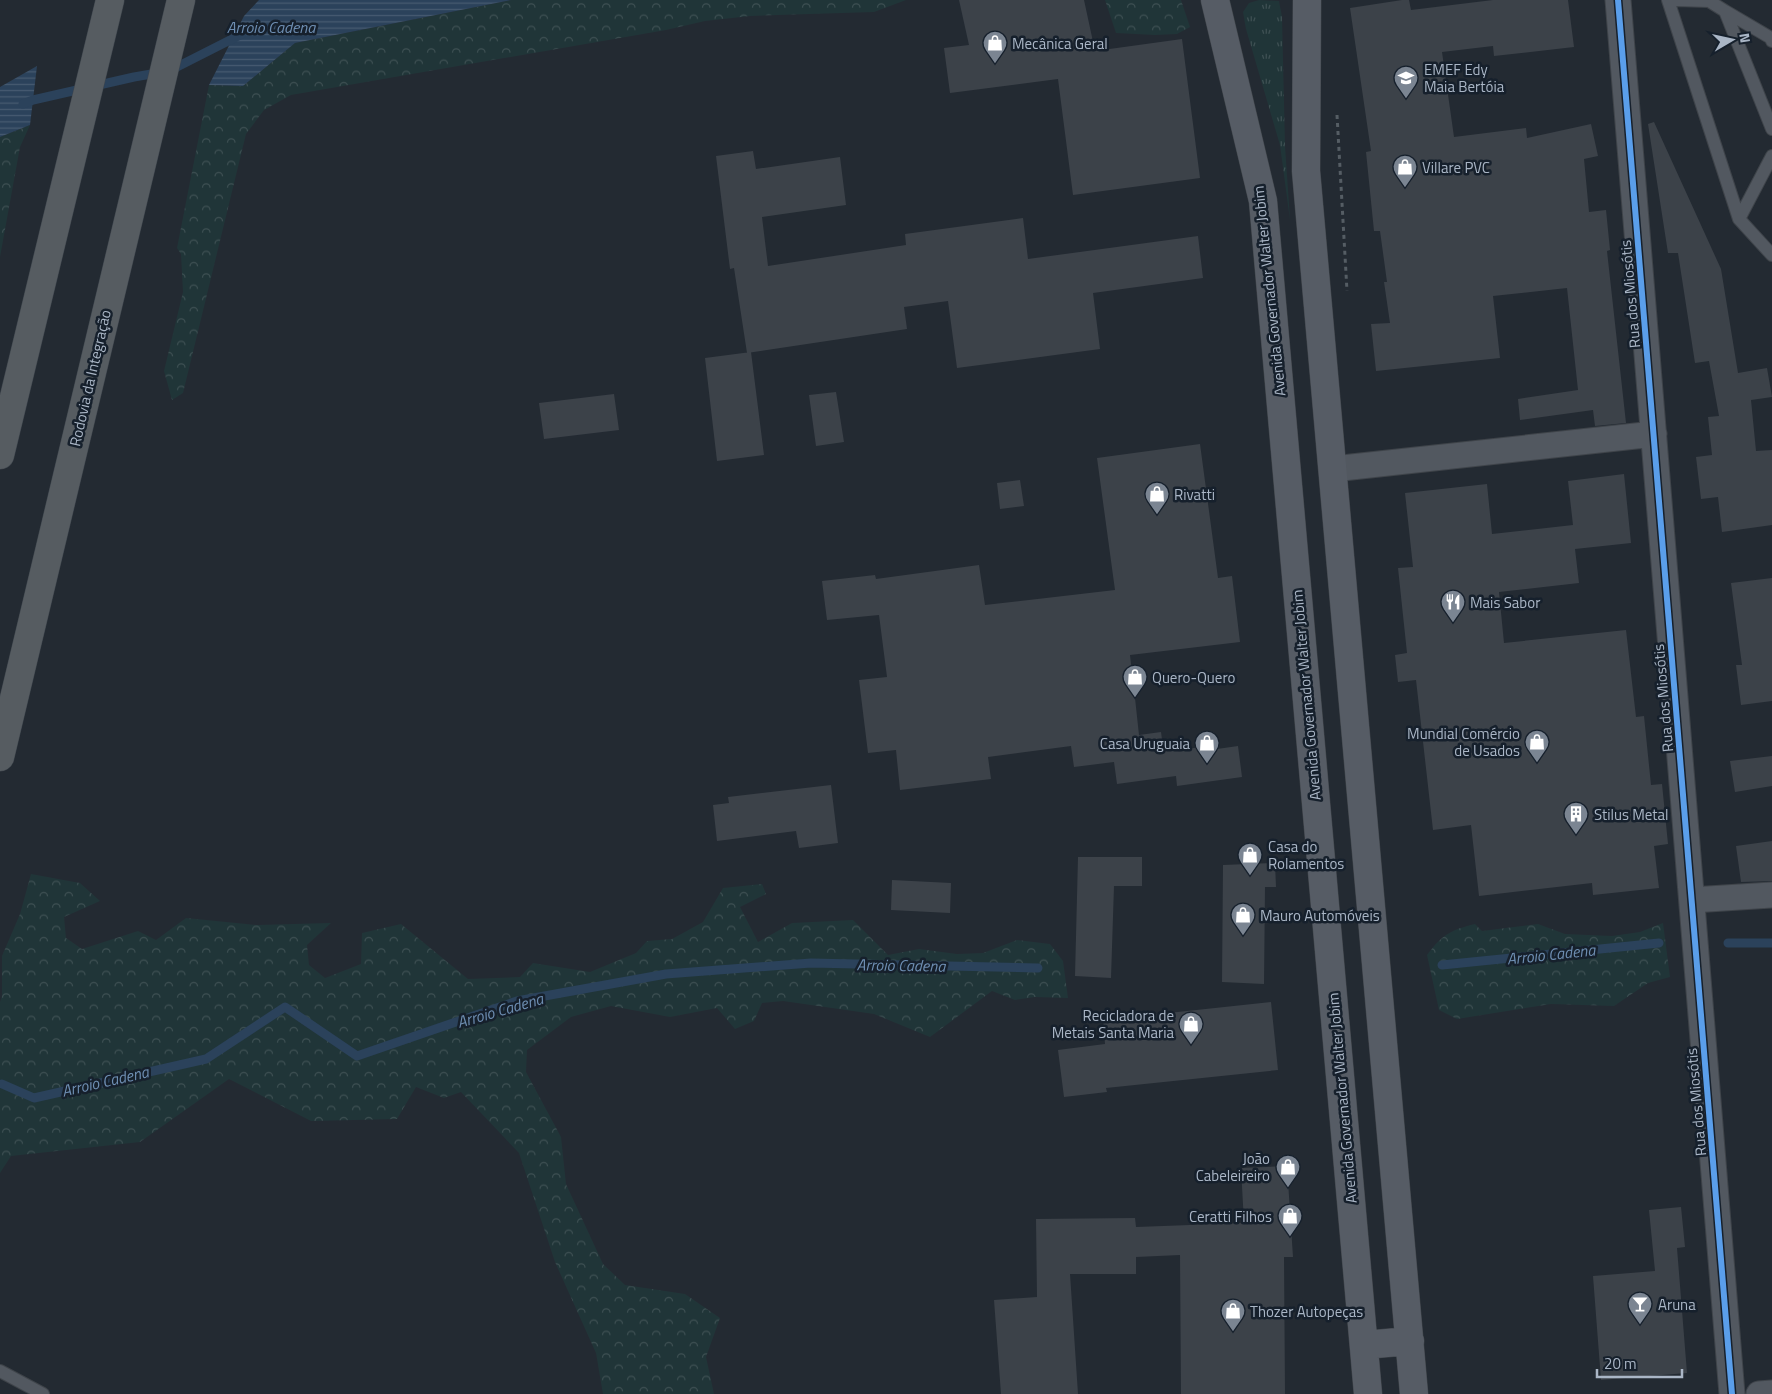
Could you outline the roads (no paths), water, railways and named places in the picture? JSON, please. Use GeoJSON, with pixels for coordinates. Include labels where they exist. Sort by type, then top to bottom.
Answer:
{"type":"FeatureCollection","features":[{"type":"Feature","properties":{"kind":"highway"},"geometry":{"type":"LineString","coordinates":[[0,455],[110,0]]}},
{"type":"Feature","properties":{"kind":"highway","name":"Rodovia da Integração"},"geometry":{"type":"LineString","coordinates":[[0,757],[181,0]]}},
{"type":"Feature","properties":{"kind":"main road","name":"Avenida Governador Walter Jobim"},"geometry":{"type":"LineString","coordinates":[[1215,0],[1263,201],[1368,1394]]}},
{"type":"Feature","properties":{"kind":"main road"},"geometry":{"type":"LineString","coordinates":[[1307,0],[1306,171],[1414,1394]]}},
{"type":"Feature","properties":{"kind":"main road"},"geometry":{"type":"LineString","coordinates":[[1364,1345],[1410,1341]]}},
{"type":"Feature","properties":{"kind":"street","name":"Rua dos Miosótis"},"geometry":{"type":"LineString","coordinates":[[1618,0],[1732,1394]]}},
{"type":"Feature","properties":{"kind":"street"},"geometry":{"type":"LineString","coordinates":[[1333,469],[1654,434]]}},
{"type":"Feature","properties":{"kind":"street"},"geometry":{"type":"LineString","coordinates":[[1692,900],[1772,896]]}},
{"type":"Feature","properties":{"kind":"street"},"geometry":{"type":"LineString","coordinates":[[1759,1394],[1772,1393]]}},
{"type":"Feature","properties":{"kind":"lane"},"geometry":{"type":"LineString","coordinates":[[1668,0],[1739,219],[1772,255]]}},
{"type":"Feature","properties":{"kind":"lane"},"geometry":{"type":"LineString","coordinates":[[1677,0],[1709,1],[1771,38],[1772,41]]}},
{"type":"Feature","properties":{"kind":"lane"},"geometry":{"type":"LineString","coordinates":[[1725,11],[1772,129]]}},
{"type":"Feature","properties":{"kind":"lane"},"geometry":{"type":"LineString","coordinates":[[1739,219],[1772,156]]}},
{"type":"Feature","properties":{"kind":"lane"},"geometry":{"type":"LineString","coordinates":[[0,1371],[43,1394]]}},
{"type":"Feature","properties":{"kind":"water","name":"Arroio Cadena"},"geometry":{"type":"Polygon","coordinates":[[[259,0],[511,0],[295,43],[243,86],[209,85],[244,16],[259,0]]]}},
{"type":"Feature","properties":{"kind":"water"},"geometry":{"type":"Polygon","coordinates":[[[37,66],[30,125],[0,137],[0,87],[37,66]]]}},
{"type":"Feature","properties":{"kind":"waterway","name":"Arroio Cadena"},"geometry":{"type":"LineString","coordinates":[[23,104],[33,100],[134,77],[169,71],[242,34]]}},
{"type":"Feature","properties":{"kind":"waterway","name":"Arroio Cadena"},"geometry":{"type":"LineString","coordinates":[[1442,965],[1659,943]]}},
{"type":"Feature","properties":{"kind":"waterway","name":"Arroio Cadena"},"geometry":{"type":"LineString","coordinates":[[1728,943],[1772,943]]}},
{"type":"Feature","properties":{"kind":"waterway","name":"Arroio Cadena"},"geometry":{"type":"LineString","coordinates":[[2,1084],[34,1098],[206,1059],[285,1007],[357,1056],[517,1001],[666,974],[811,963],[1038,968]]}},
{"type":"Feature","properties":{"kind":"place","name":"Mecânica Geral"},"geometry":{"type":"Point","coordinates":[995,64]}},
{"type":"Feature","properties":{"kind":"place","name":"EMEF Edy Maia Bertóia"},"geometry":{"type":"Point","coordinates":[1406,99]}},
{"type":"Feature","properties":{"kind":"place","name":"Villare PVC"},"geometry":{"type":"Point","coordinates":[1405,188]}},
{"type":"Feature","properties":{"kind":"place","name":"Rivatti"},"geometry":{"type":"Point","coordinates":[1157,515]}},
{"type":"Feature","properties":{"kind":"place","name":"Mais Sabor"},"geometry":{"type":"Point","coordinates":[1453,623]}},
{"type":"Feature","properties":{"kind":"place","name":"Quero-Quero"},"geometry":{"type":"Point","coordinates":[1135,698]}},
{"type":"Feature","properties":{"kind":"place","name":"Mundial Comércio de Usados"},"geometry":{"type":"Point","coordinates":[1537,763]}},
{"type":"Feature","properties":{"kind":"place","name":"Casa Uruguaia"},"geometry":{"type":"Point","coordinates":[1207,764]}},
{"type":"Feature","properties":{"kind":"place","name":"Stilus Metal"},"geometry":{"type":"Point","coordinates":[1576,835]}},
{"type":"Feature","properties":{"kind":"place","name":"Casa do Rolamentos"},"geometry":{"type":"Point","coordinates":[1250,876]}},
{"type":"Feature","properties":{"kind":"place","name":"Mauro Automóveis"},"geometry":{"type":"Point","coordinates":[1243,936]}},
{"type":"Feature","properties":{"kind":"place","name":"Recicladora de Metais Santa Maria"},"geometry":{"type":"Point","coordinates":[1191,1045]}},
{"type":"Feature","properties":{"kind":"place","name":"João Cabeleireiro"},"geometry":{"type":"Point","coordinates":[1288,1188]}},
{"type":"Feature","properties":{"kind":"place","name":"Ceratti Filhos"},"geometry":{"type":"Point","coordinates":[1290,1237]}},
{"type":"Feature","properties":{"kind":"place","name":"Aruna"},"geometry":{"type":"Point","coordinates":[1640,1325]}},
{"type":"Feature","properties":{"kind":"place","name":"Thozer Autopeças"},"geometry":{"type":"Point","coordinates":[1233,1332]}}]}
